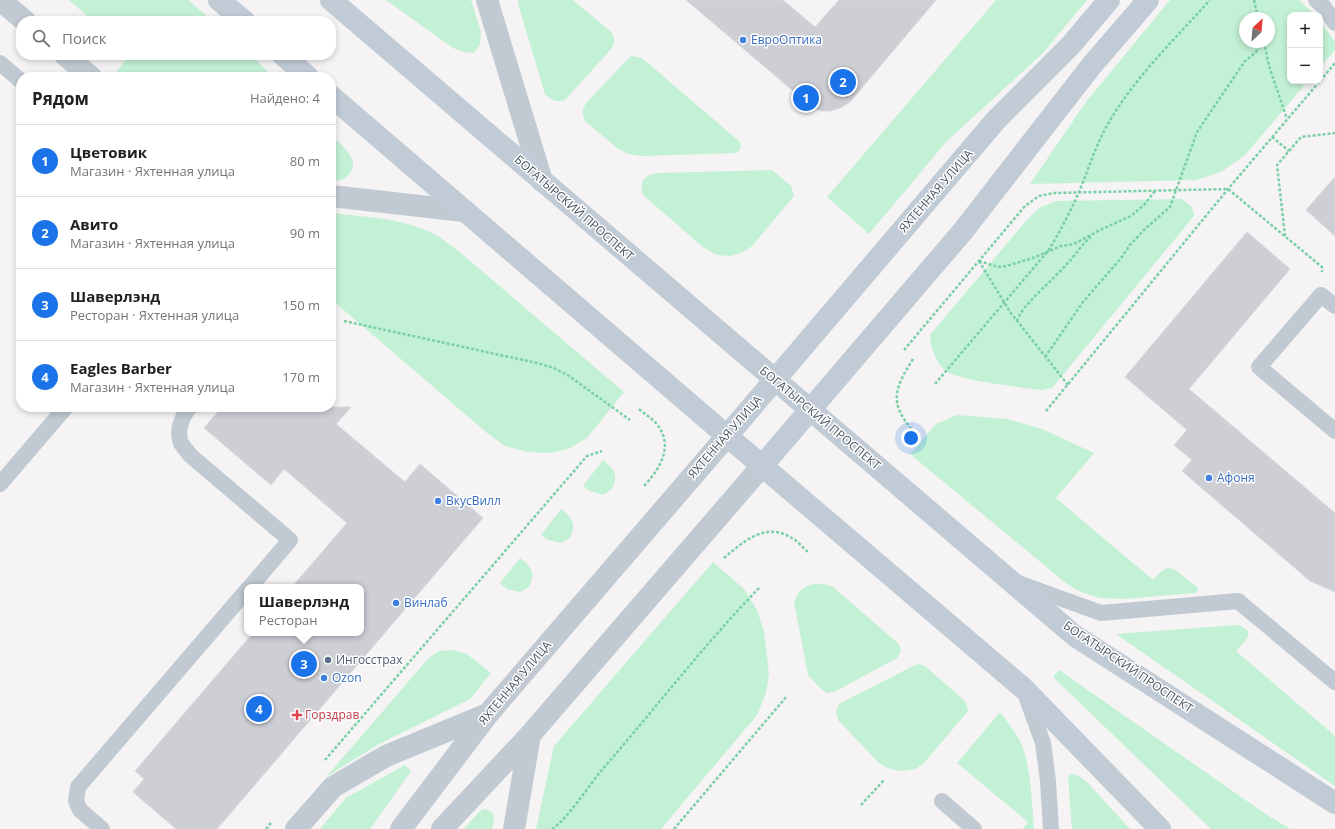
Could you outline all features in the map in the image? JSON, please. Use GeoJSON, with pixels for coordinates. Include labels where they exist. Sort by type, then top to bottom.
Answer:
{"type":"FeatureCollection","features":[{"type":"Feature","properties":{"kind":"main road"},"geometry":{"type":"LineString","coordinates":[[219,0],[238,16]]}},
{"type":"Feature","properties":{"kind":"main road","name":"БОГАТЫРСКИЙ ПРОСПЕКТ"},"geometry":{"type":"LineString","coordinates":[[331,0],[1075,636],[1335,803]]}},
{"type":"Feature","properties":{"kind":"main road","name":"ЯХТЕННАЯ УЛИЦА"},"geometry":{"type":"LineString","coordinates":[[726,436],[996,120],[1071,45],[1109,0]]}},
{"type":"Feature","properties":{"kind":"main road"},"geometry":{"type":"LineString","coordinates":[[762,466],[963,231],[1092,65],[1148,0]]}},
{"type":"Feature","properties":{"kind":"main road"},"geometry":{"type":"LineString","coordinates":[[289,60],[302,72]]}},
{"type":"Feature","properties":{"kind":"main road"},"geometry":{"type":"LineString","coordinates":[[336,100],[464,212],[1023,688],[1160,829]]}},
{"type":"Feature","properties":{"kind":"street"},"geometry":{"type":"LineString","coordinates":[[0,0],[19,16]]}},
{"type":"Feature","properties":{"kind":"street"},"geometry":{"type":"LineString","coordinates":[[486,0],[542,181]]}},
{"type":"Feature","properties":{"kind":"street"},"geometry":{"type":"LineString","coordinates":[[71,60],[84,72]]}},
{"type":"Feature","properties":{"kind":"street"},"geometry":{"type":"LineString","coordinates":[[336,197],[464,212]]}},
{"type":"Feature","properties":{"kind":"street","name":"ЯХТЕННАЯ УЛИЦА"},"geometry":{"type":"LineString","coordinates":[[400,829],[488,714],[726,436]]}},
{"type":"Feature","properties":{"kind":"street"},"geometry":{"type":"LineString","coordinates":[[442,829],[530,735],[762,466]]}},
{"type":"Feature","properties":{"kind":"street"},"geometry":{"type":"LineString","coordinates":[[296,829],[333,787],[386,756],[488,714]]}},
{"type":"Feature","properties":{"kind":"street"},"geometry":{"type":"LineString","coordinates":[[514,829],[530,735]]}},
{"type":"Feature","properties":{"kind":"lane"},"geometry":{"type":"LineString","coordinates":[[1316,0],[1324,7],[1335,23]]}},
{"type":"Feature","properties":{"kind":"lane"},"geometry":{"type":"LineString","coordinates":[[0,63],[16,77]]}},
{"type":"Feature","properties":{"kind":"lane"},"geometry":{"type":"LineString","coordinates":[[1335,306],[1321,295],[1259,367],[1335,431]]}},
{"type":"Feature","properties":{"kind":"lane"},"geometry":{"type":"LineString","coordinates":[[0,484],[6,466],[61,412]]}},
{"type":"Feature","properties":{"kind":"lane"},"geometry":{"type":"LineString","coordinates":[[186,412],[179,427],[181,443],[191,456],[290,540],[253,584]]}},
{"type":"Feature","properties":{"kind":"lane"},"geometry":{"type":"LineString","coordinates":[[1011,580],[1101,613],[1238,601],[1335,682]]}},
{"type":"Feature","properties":{"kind":"lane"},"geometry":{"type":"LineString","coordinates":[[102,829],[80,810],[76,800],[78,786],[244,593]]}},
{"type":"Feature","properties":{"kind":"lane"},"geometry":{"type":"LineString","coordinates":[[1023,688],[1043,743],[1048,780],[1050,829]]}},
{"type":"Feature","properties":{"kind":"lane"},"geometry":{"type":"LineString","coordinates":[[942,801],[974,829]]}},
{"type":"Feature","properties":{"kind":"path"},"geometry":{"type":"LineString","coordinates":[[935,384],[1048,251],[1059,234],[1079,192],[1100,139],[1124,98],[1140,77],[1210,0]]}},
{"type":"Feature","properties":{"kind":"path"},"geometry":{"type":"LineString","coordinates":[[1254,0],[1257,12]]}},
{"type":"Feature","properties":{"kind":"path"},"geometry":{"type":"LineString","coordinates":[[1045,357],[1083,302],[1121,258],[1130,244],[1170,207],[1196,132],[1246,61],[1259,48]]}},
{"type":"Feature","properties":{"kind":"path"},"geometry":{"type":"LineString","coordinates":[[1264,48],[1287,119]]}},
{"type":"Feature","properties":{"kind":"path"},"geometry":{"type":"LineString","coordinates":[[1323,77],[1335,63]]}},
{"type":"Feature","properties":{"kind":"path"},"geometry":{"type":"LineString","coordinates":[[1046,412],[1228,189],[1317,84]]}},
{"type":"Feature","properties":{"kind":"path"},"geometry":{"type":"LineString","coordinates":[[1285,236],[1277,165],[1301,137],[1335,133]]}},
{"type":"Feature","properties":{"kind":"path"},"geometry":{"type":"LineString","coordinates":[[1272,137],[1290,151]]}},
{"type":"Feature","properties":{"kind":"path"},"geometry":{"type":"LineString","coordinates":[[904,350],[1025,206],[1039,196],[1054,193],[1228,189],[1322,267],[1321,295]]}},
{"type":"Feature","properties":{"kind":"path"},"geometry":{"type":"LineString","coordinates":[[979,261],[998,267],[1006,266],[1033,258],[1061,246],[1074,244],[1131,216],[1144,205],[1155,191]]}},
{"type":"Feature","properties":{"kind":"path"},"geometry":{"type":"LineString","coordinates":[[1017,321],[1018,317],[1026,306],[1096,232]]}},
{"type":"Feature","properties":{"kind":"path"},"geometry":{"type":"LineString","coordinates":[[979,261],[1017,321],[1068,385]]}},
{"type":"Feature","properties":{"kind":"path"},"geometry":{"type":"LineString","coordinates":[[344,321],[554,368],[569,376],[630,420]]}},
{"type":"Feature","properties":{"kind":"path"},"geometry":{"type":"LineString","coordinates":[[913,359],[901,378],[896,392],[897,404],[901,414],[914,430]]}},
{"type":"Feature","properties":{"kind":"path"},"geometry":{"type":"LineString","coordinates":[[639,409],[656,424],[664,438],[665,452],[654,476],[643,487]]}},
{"type":"Feature","properties":{"kind":"path"},"geometry":{"type":"LineString","coordinates":[[323,762],[587,456],[602,451]]}},
{"type":"Feature","properties":{"kind":"path"},"geometry":{"type":"LineString","coordinates":[[724,558],[751,537],[768,531],[781,533],[791,537],[809,553]]}},
{"type":"Feature","properties":{"kind":"path"},"geometry":{"type":"LineString","coordinates":[[552,829],[566,816],[588,786],[726,622],[759,588]]}},
{"type":"Feature","properties":{"kind":"path"},"geometry":{"type":"LineString","coordinates":[[674,829],[787,696]]}},
{"type":"Feature","properties":{"kind":"path"},"geometry":{"type":"LineString","coordinates":[[861,806],[884,780]]}},
{"type":"Feature","properties":{"kind":"path"},"geometry":{"type":"LineString","coordinates":[[266,829],[276,817]]}},
{"type":"Feature","properties":{"kind":"green space"},"geometry":{"type":"Polygon","coordinates":[[[69,0],[188,0],[207,16],[87,16],[69,0]]]}},
{"type":"Feature","properties":{"kind":"green space"},"geometry":{"type":"Polygon","coordinates":[[[386,0],[471,0],[481,32],[480,44],[474,53],[464,52],[453,48],[386,0]]]}},
{"type":"Feature","properties":{"kind":"green space"},"geometry":{"type":"Polygon","coordinates":[[[518,0],[573,0],[611,32],[614,38],[612,48],[565,100],[554,100],[545,94],[518,0]]]}},
{"type":"Feature","properties":{"kind":"green space"},"geometry":{"type":"Polygon","coordinates":[[[996,0],[1087,0],[1043,53],[947,141],[869,234],[827,197],[996,0]]]}},
{"type":"Feature","properties":{"kind":"green space"},"geometry":{"type":"Polygon","coordinates":[[[1170,0],[1299,0],[1312,12],[1287,12],[1287,84],[1305,84],[1245,155],[1221,172],[1196,180],[1030,184],[1086,102],[1170,0]]]}},
{"type":"Feature","properties":{"kind":"green space"},"geometry":{"type":"Polygon","coordinates":[[[1323,25],[1335,42],[1335,50],[1323,64],[1323,25]]]}},
{"type":"Feature","properties":{"kind":"green space"},"geometry":{"type":"Polygon","coordinates":[[[631,56],[642,58],[740,142],[740,150],[736,153],[642,156],[628,154],[617,148],[585,121],[583,112],[586,103],[631,56]]]}},
{"type":"Feature","properties":{"kind":"green space"},"geometry":{"type":"Polygon","coordinates":[[[126,60],[256,60],[268,72],[116,72],[126,60]]]}},
{"type":"Feature","properties":{"kind":"green space"},"geometry":{"type":"Polygon","coordinates":[[[336,140],[348,152],[353,162],[353,168],[350,173],[344,179],[336,180],[336,140]]]}},
{"type":"Feature","properties":{"kind":"green space"},"geometry":{"type":"Polygon","coordinates":[[[772,170],[791,186],[794,196],[751,247],[741,253],[729,256],[717,255],[704,248],[643,195],[642,190],[642,182],[646,177],[658,173],[772,170]]]}},
{"type":"Feature","properties":{"kind":"green space"},"geometry":{"type":"Polygon","coordinates":[[[1182,199],[1192,208],[1194,216],[1052,388],[1041,390],[964,378],[946,371],[936,359],[931,345],[930,335],[1026,221],[1039,208],[1056,201],[1182,199]]]}},
{"type":"Feature","properties":{"kind":"green space"},"geometry":{"type":"Polygon","coordinates":[[[336,214],[397,221],[422,229],[437,236],[457,250],[624,392],[587,438],[568,449],[550,453],[528,452],[505,446],[487,433],[336,303],[336,214]]]}},
{"type":"Feature","properties":{"kind":"green space"},"geometry":{"type":"Polygon","coordinates":[[[957,415],[1007,419],[1042,429],[1094,453],[1056,498],[1153,580],[1164,570],[1170,568],[1174,569],[1197,587],[1198,590],[1196,593],[1124,599],[1100,598],[1081,592],[1067,584],[910,454],[936,424],[957,415]]]}},
{"type":"Feature","properties":{"kind":"green space"},"geometry":{"type":"Polygon","coordinates":[[[603,460],[613,469],[615,480],[612,489],[603,495],[590,491],[583,486],[603,460]]]}},
{"type":"Feature","properties":{"kind":"green space"},"geometry":{"type":"Polygon","coordinates":[[[561,509],[571,518],[573,528],[570,538],[561,543],[548,540],[541,535],[561,509]]]}},
{"type":"Feature","properties":{"kind":"green space"},"geometry":{"type":"Polygon","coordinates":[[[520,558],[530,567],[532,577],[529,587],[520,592],[507,589],[500,583],[520,558]]]}},
{"type":"Feature","properties":{"kind":"green space"},"geometry":{"type":"Polygon","coordinates":[[[713,562],[744,589],[757,610],[764,632],[769,674],[766,693],[757,715],[661,829],[536,829],[554,746],[713,562]]]}},
{"type":"Feature","properties":{"kind":"green space"},"geometry":{"type":"Polygon","coordinates":[[[814,584],[824,584],[833,587],[899,644],[901,651],[897,658],[834,692],[827,693],[821,689],[808,675],[794,602],[801,590],[814,584]]]}},
{"type":"Feature","properties":{"kind":"green space"},"geometry":{"type":"Polygon","coordinates":[[[1237,625],[1244,627],[1247,630],[1248,637],[1236,651],[1335,736],[1335,786],[1116,634],[1237,625]]]}},
{"type":"Feature","properties":{"kind":"green space"},"geometry":{"type":"Polygon","coordinates":[[[453,650],[467,654],[491,673],[470,699],[379,744],[326,777],[428,659],[439,651],[453,650]]]}},
{"type":"Feature","properties":{"kind":"green space"},"geometry":{"type":"Polygon","coordinates":[[[919,664],[925,666],[966,702],[968,711],[925,762],[916,769],[903,771],[890,769],[880,764],[838,720],[836,712],[839,704],[919,664]]]}},
{"type":"Feature","properties":{"kind":"green space"},"geometry":{"type":"Polygon","coordinates":[[[1059,670],[1267,815],[1290,829],[1211,829],[1053,677],[1059,670]]]}},
{"type":"Feature","properties":{"kind":"green space"},"geometry":{"type":"Polygon","coordinates":[[[1000,712],[1009,723],[1021,743],[1024,752],[1030,785],[1034,829],[1023,829],[1028,822],[957,763],[1000,712]]]}},
{"type":"Feature","properties":{"kind":"green space"},"geometry":{"type":"Polygon","coordinates":[[[405,765],[411,771],[370,829],[320,829],[346,798],[405,765]]]}},
{"type":"Feature","properties":{"kind":"green space"},"geometry":{"type":"Polygon","coordinates":[[[1070,774],[1077,775],[1086,781],[1130,829],[1072,829],[1068,777],[1070,774]]]}},
{"type":"Feature","properties":{"kind":"green space"},"geometry":{"type":"Polygon","coordinates":[[[485,809],[492,812],[494,820],[492,829],[464,829],[480,811],[485,809]]]}},
{"type":"Feature","properties":{"kind":"building"},"geometry":{"type":"Polygon","coordinates":[[[686,0],[783,0],[815,27],[839,0],[936,0],[850,102],[840,108],[830,111],[821,111],[812,107],[686,0]]]}},
{"type":"Feature","properties":{"kind":"building"},"geometry":{"type":"Polygon","coordinates":[[[1335,177],[1335,236],[1306,210],[1335,177]]]}},
{"type":"Feature","properties":{"kind":"building"},"geometry":{"type":"Polygon","coordinates":[[[1247,232],[1290,269],[1189,389],[1335,513],[1335,592],[1310,581],[1182,471],[1192,460],[1174,445],[1187,430],[1125,377],[1247,232]]]}},
{"type":"Feature","properties":{"kind":"building"},"geometry":{"type":"Polygon","coordinates":[[[336,407],[351,407],[336,424],[405,482],[420,464],[483,518],[217,829],[176,829],[133,792],[144,779],[135,771],[250,636],[364,636],[364,584],[295,584],[347,523],[284,469],[271,485],[204,428],[218,412],[336,412],[336,407]]]}},
{"type":"Feature","properties":{"kind":"place","name":"ЕвроОптика"},"geometry":{"type":"Point","coordinates":[743,40]}},
{"type":"Feature","properties":{"kind":"place","name":"Авито"},"geometry":{"type":"Point","coordinates":[843,82]}},
{"type":"Feature","properties":{"kind":"place","name":"Цветовик"},"geometry":{"type":"Point","coordinates":[806,98]}},
{"type":"Feature","properties":{"kind":"place","name":"Афоня"},"geometry":{"type":"Point","coordinates":[1209,478]}},
{"type":"Feature","properties":{"kind":"place","name":"ВкусВилл"},"geometry":{"type":"Point","coordinates":[438,501]}},
{"type":"Feature","properties":{"kind":"place","name":"Винлаб"},"geometry":{"type":"Point","coordinates":[396,603]}},
{"type":"Feature","properties":{"kind":"place","name":"Ингосстрах"},"geometry":{"type":"Point","coordinates":[328,660]}},
{"type":"Feature","properties":{"kind":"place","name":"Шаверлэнд"},"geometry":{"type":"Point","coordinates":[304,664]}},
{"type":"Feature","properties":{"kind":"place","name":"Ozon"},"geometry":{"type":"Point","coordinates":[324,678]}},
{"type":"Feature","properties":{"kind":"place","name":"Eagles Barber"},"geometry":{"type":"Point","coordinates":[259,709]}},
{"type":"Feature","properties":{"kind":"place","name":"Горздрав"},"geometry":{"type":"Point","coordinates":[297,715]}}]}
